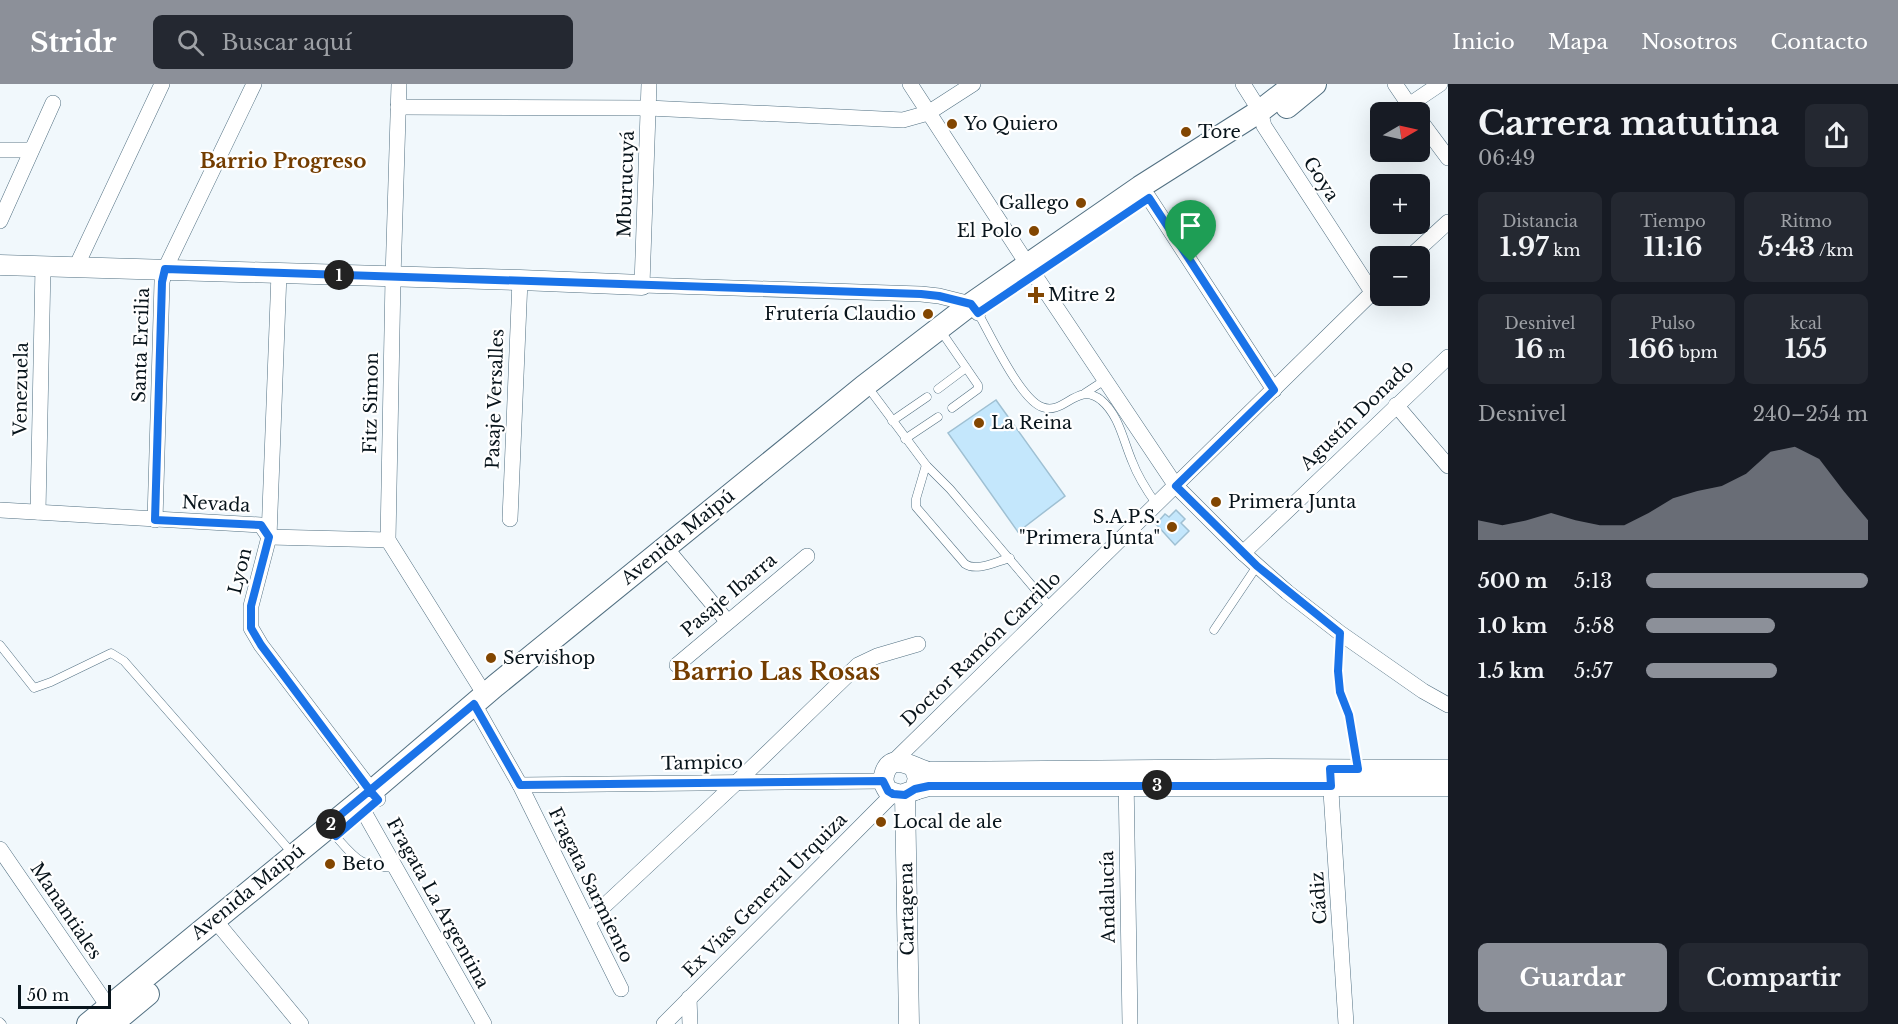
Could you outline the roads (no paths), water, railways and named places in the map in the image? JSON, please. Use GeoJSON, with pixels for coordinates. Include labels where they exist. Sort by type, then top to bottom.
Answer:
{"type":"FeatureCollection","features":[{"type":"Feature","properties":{"kind":"main road","name":"Avenida Maipú"},"geometry":{"type":"LineString","coordinates":[[1262,118],[1295,84]]}},
{"type":"Feature","properties":{"kind":"main road","name":"Avenida Maipú"},"geometry":{"type":"LineString","coordinates":[[670,553],[864,387],[1144,193],[1315,84]]}},
{"type":"Feature","properties":{"kind":"main road"},"geometry":{"type":"LineString","coordinates":[[0,265],[642,285]]}},
{"type":"Feature","properties":{"kind":"main road","name":"Avenida Maipú"},"geometry":{"type":"LineString","coordinates":[[219,925],[480,705],[945,337],[975,309]]}},
{"type":"Feature","properties":{"kind":"main road"},"geometry":{"type":"LineString","coordinates":[[1126,778],[929,786],[897,785],[904,762],[929,772],[1126,778],[1330,778],[1448,786]]}},
{"type":"Feature","properties":{"kind":"main road"},"geometry":{"type":"LineString","coordinates":[[1330,778],[1358,769],[1448,771]]}},
{"type":"Feature","properties":{"kind":"main road","name":"Cartagena"},"geometry":{"type":"LineString","coordinates":[[897,785],[909,1024]]}},
{"type":"Feature","properties":{"kind":"main road","name":"Avenida Maipú"},"geometry":{"type":"LineString","coordinates":[[88,1024],[115,1019],[293,854],[332,831]]}},
{"type":"Feature","properties":{"kind":"street"},"geometry":{"type":"LineString","coordinates":[[76,267],[162,84]]}},
{"type":"Feature","properties":{"kind":"street","name":"Santa Ercilia"},"geometry":{"type":"LineString","coordinates":[[155,520],[162,282],[165,269],[253,84]]}},
{"type":"Feature","properties":{"kind":"street","name":"Fitz Simon"},"geometry":{"type":"LineString","coordinates":[[388,540],[399,84]]}},
{"type":"Feature","properties":{"kind":"street","name":"Mburucuyá"},"geometry":{"type":"LineString","coordinates":[[642,285],[649,84]]}},
{"type":"Feature","properties":{"kind":"street"},"geometry":{"type":"LineString","coordinates":[[910,84],[1176,486],[1257,566],[1340,633],[1423,691],[1447,703]]}},
{"type":"Feature","properties":{"kind":"street"},"geometry":{"type":"LineString","coordinates":[[398,107],[648,108],[903,120],[928,113],[973,84]]}},
{"type":"Feature","properties":{"kind":"street","name":"Goya"},"geometry":{"type":"LineString","coordinates":[[1244,84],[1262,118],[1370,279]]}},
{"type":"Feature","properties":{"kind":"street"},"geometry":{"type":"LineString","coordinates":[[1395,84],[1407,102]]}},
{"type":"Feature","properties":{"kind":"street"},"geometry":{"type":"LineString","coordinates":[[1420,102],[1440,84]]}},
{"type":"Feature","properties":{"kind":"street"},"geometry":{"type":"LineString","coordinates":[[0,221],[53,103]]}},
{"type":"Feature","properties":{"kind":"street"},"geometry":{"type":"LineString","coordinates":[[1430,134],[1448,158]]}},
{"type":"Feature","properties":{"kind":"street"},"geometry":{"type":"LineString","coordinates":[[0,150],[31,150]]}},
{"type":"Feature","properties":{"kind":"street"},"geometry":{"type":"LineString","coordinates":[[1144,193],[1274,390]]}},
{"type":"Feature","properties":{"kind":"street"},"geometry":{"type":"LineString","coordinates":[[1422,246],[1448,222]]}},
{"type":"Feature","properties":{"kind":"street","name":"Venezuela"},"geometry":{"type":"LineString","coordinates":[[38,512],[43,266]]}},
{"type":"Feature","properties":{"kind":"street","name":"Lyon"},"geometry":{"type":"LineString","coordinates":[[279,273],[269,537],[251,606],[251,628],[368,801]]}},
{"type":"Feature","properties":{"kind":"street","name":"Pasaje Versalles"},"geometry":{"type":"LineString","coordinates":[[510,519],[520,280]]}},
{"type":"Feature","properties":{"kind":"street"},"geometry":{"type":"LineString","coordinates":[[642,285],[921,294],[939,296],[975,309]]}},
{"type":"Feature","properties":{"kind":"street","name":"Doctor Ramón Carrillo"},"geometry":{"type":"LineString","coordinates":[[897,785],[1051,608],[1370,294]]}},
{"type":"Feature","properties":{"kind":"street","name":"Agustín Donado"},"geometry":{"type":"LineString","coordinates":[[1243,553],[1448,357]]}},
{"type":"Feature","properties":{"kind":"street"},"geometry":{"type":"LineString","coordinates":[[1396,405],[1448,466]]}},
{"type":"Feature","properties":{"kind":"street","name":"Nevada"},"geometry":{"type":"LineString","coordinates":[[0,510],[261,525],[269,537],[388,540]]}},
{"type":"Feature","properties":{"kind":"street"},"geometry":{"type":"LineString","coordinates":[[388,540],[480,705]]}},
{"type":"Feature","properties":{"kind":"street"},"geometry":{"type":"LineString","coordinates":[[670,553],[727,621]]}},
{"type":"Feature","properties":{"kind":"street","name":"Pasaje Ibarra"},"geometry":{"type":"LineString","coordinates":[[676,665],[807,556]]}},
{"type":"Feature","properties":{"kind":"street"},"geometry":{"type":"LineString","coordinates":[[588,921],[858,665],[877,656],[918,644]]}},
{"type":"Feature","properties":{"kind":"street","name":"Fragata Sarmiento"},"geometry":{"type":"LineString","coordinates":[[480,705],[621,988]]}},
{"type":"Feature","properties":{"kind":"street","name":"Andalucía"},"geometry":{"type":"LineString","coordinates":[[1126,778],[1130,1024]]}},
{"type":"Feature","properties":{"kind":"street","name":"Cádiz"},"geometry":{"type":"LineString","coordinates":[[1330,778],[1346,1024]]}},
{"type":"Feature","properties":{"kind":"street","name":"Tampico"},"geometry":{"type":"LineString","coordinates":[[520,785],[737,782],[897,785]]}},
{"type":"Feature","properties":{"kind":"street","name":"Ex Vias General Urquiza"},"geometry":{"type":"LineString","coordinates":[[664,1024],[897,785]]}},
{"type":"Feature","properties":{"kind":"street","name":"Fragata La Argentina"},"geometry":{"type":"LineString","coordinates":[[368,801],[396,868],[484,1024]]}},
{"type":"Feature","properties":{"kind":"street","name":"Manantiales"},"geometry":{"type":"LineString","coordinates":[[0,849],[115,1019]]}},
{"type":"Feature","properties":{"kind":"street"},"geometry":{"type":"LineString","coordinates":[[219,925],[301,1024]]}},
{"type":"Feature","properties":{"kind":"street"},"geometry":{"type":"LineString","coordinates":[[689,998],[690,1024]]}},
{"type":"Feature","properties":{"kind":"lane"},"geometry":{"type":"LineString","coordinates":[[975,309],[1016,381],[1038,406],[1056,407],[1105,380]]}},
{"type":"Feature","properties":{"kind":"lane"},"geometry":{"type":"LineString","coordinates":[[945,337],[978,385],[978,389],[952,408]]}},
{"type":"Feature","properties":{"kind":"lane"},"geometry":{"type":"LineString","coordinates":[[938,389],[966,368]]}},
{"type":"Feature","properties":{"kind":"lane"},"geometry":{"type":"LineString","coordinates":[[1085,393],[1099,398],[1111,412],[1122,432],[1132,462],[1157,505]]}},
{"type":"Feature","properties":{"kind":"lane"},"geometry":{"type":"LineString","coordinates":[[873,394],[926,465],[950,489],[1051,608]]}},
{"type":"Feature","properties":{"kind":"lane"},"geometry":{"type":"LineString","coordinates":[[892,421],[927,397]]}},
{"type":"Feature","properties":{"kind":"lane"},"geometry":{"type":"LineString","coordinates":[[905,439],[938,417]]}},
{"type":"Feature","properties":{"kind":"lane"},"geometry":{"type":"LineString","coordinates":[[926,465],[916,499],[916,507],[965,564],[975,567],[1010,558]]}},
{"type":"Feature","properties":{"kind":"lane"},"geometry":{"type":"LineString","coordinates":[[1214,630],[1257,566]]}},
{"type":"Feature","properties":{"kind":"lane"},"geometry":{"type":"LineString","coordinates":[[1340,633],[1338,671],[1340,692],[1349,715],[1358,769]]}},
{"type":"Feature","properties":{"kind":"lane"},"geometry":{"type":"LineString","coordinates":[[0,645],[34,688],[111,653],[124,661],[293,854]]}},
{"type":"Feature","properties":{"kind":"lane"},"geometry":{"type":"LineString","coordinates":[[332,831],[358,861],[375,867],[396,868]]}},
{"type":"Feature","properties":{"kind":"place","name":"Yo Quiero"},"geometry":{"type":"Point","coordinates":[952,124]}},
{"type":"Feature","properties":{"kind":"place","name":"Tore"},"geometry":{"type":"Point","coordinates":[1186,132]}},
{"type":"Feature","properties":{"kind":"place","name":"Gallego"},"geometry":{"type":"Point","coordinates":[1081,203]}},
{"type":"Feature","properties":{"kind":"place","name":"El Polo"},"geometry":{"type":"Point","coordinates":[1034,231]}},
{"type":"Feature","properties":{"kind":"place","name":"Mitre 2"},"geometry":{"type":"Point","coordinates":[1036,295]}},
{"type":"Feature","properties":{"kind":"place","name":"Frutería Claudio"},"geometry":{"type":"Point","coordinates":[928,314]}},
{"type":"Feature","properties":{"kind":"place","name":"La Reina"},"geometry":{"type":"Point","coordinates":[979,423]}},
{"type":"Feature","properties":{"kind":"place","name":"Primera Junta"},"geometry":{"type":"Point","coordinates":[1216,502]}},
{"type":"Feature","properties":{"kind":"place","name":"S.A.P.S. \"Primera Junta\""},"geometry":{"type":"Point","coordinates":[1172,527]}},
{"type":"Feature","properties":{"kind":"place","name":"Servishop"},"geometry":{"type":"Point","coordinates":[491,658]}},
{"type":"Feature","properties":{"kind":"place","name":"Local de ale"},"geometry":{"type":"Point","coordinates":[881,822]}},
{"type":"Feature","properties":{"kind":"place","name":"Beto"},"geometry":{"type":"Point","coordinates":[330,864]}},
{"type":"Feature","properties":{"kind":"district","name":"Barrio Progreso"},"geometry":{"type":"Point","coordinates":[283,161]}},
{"type":"Feature","properties":{"kind":"district","name":"Barrio Las Rosas"},"geometry":{"type":"Point","coordinates":[776,672]}}]}
